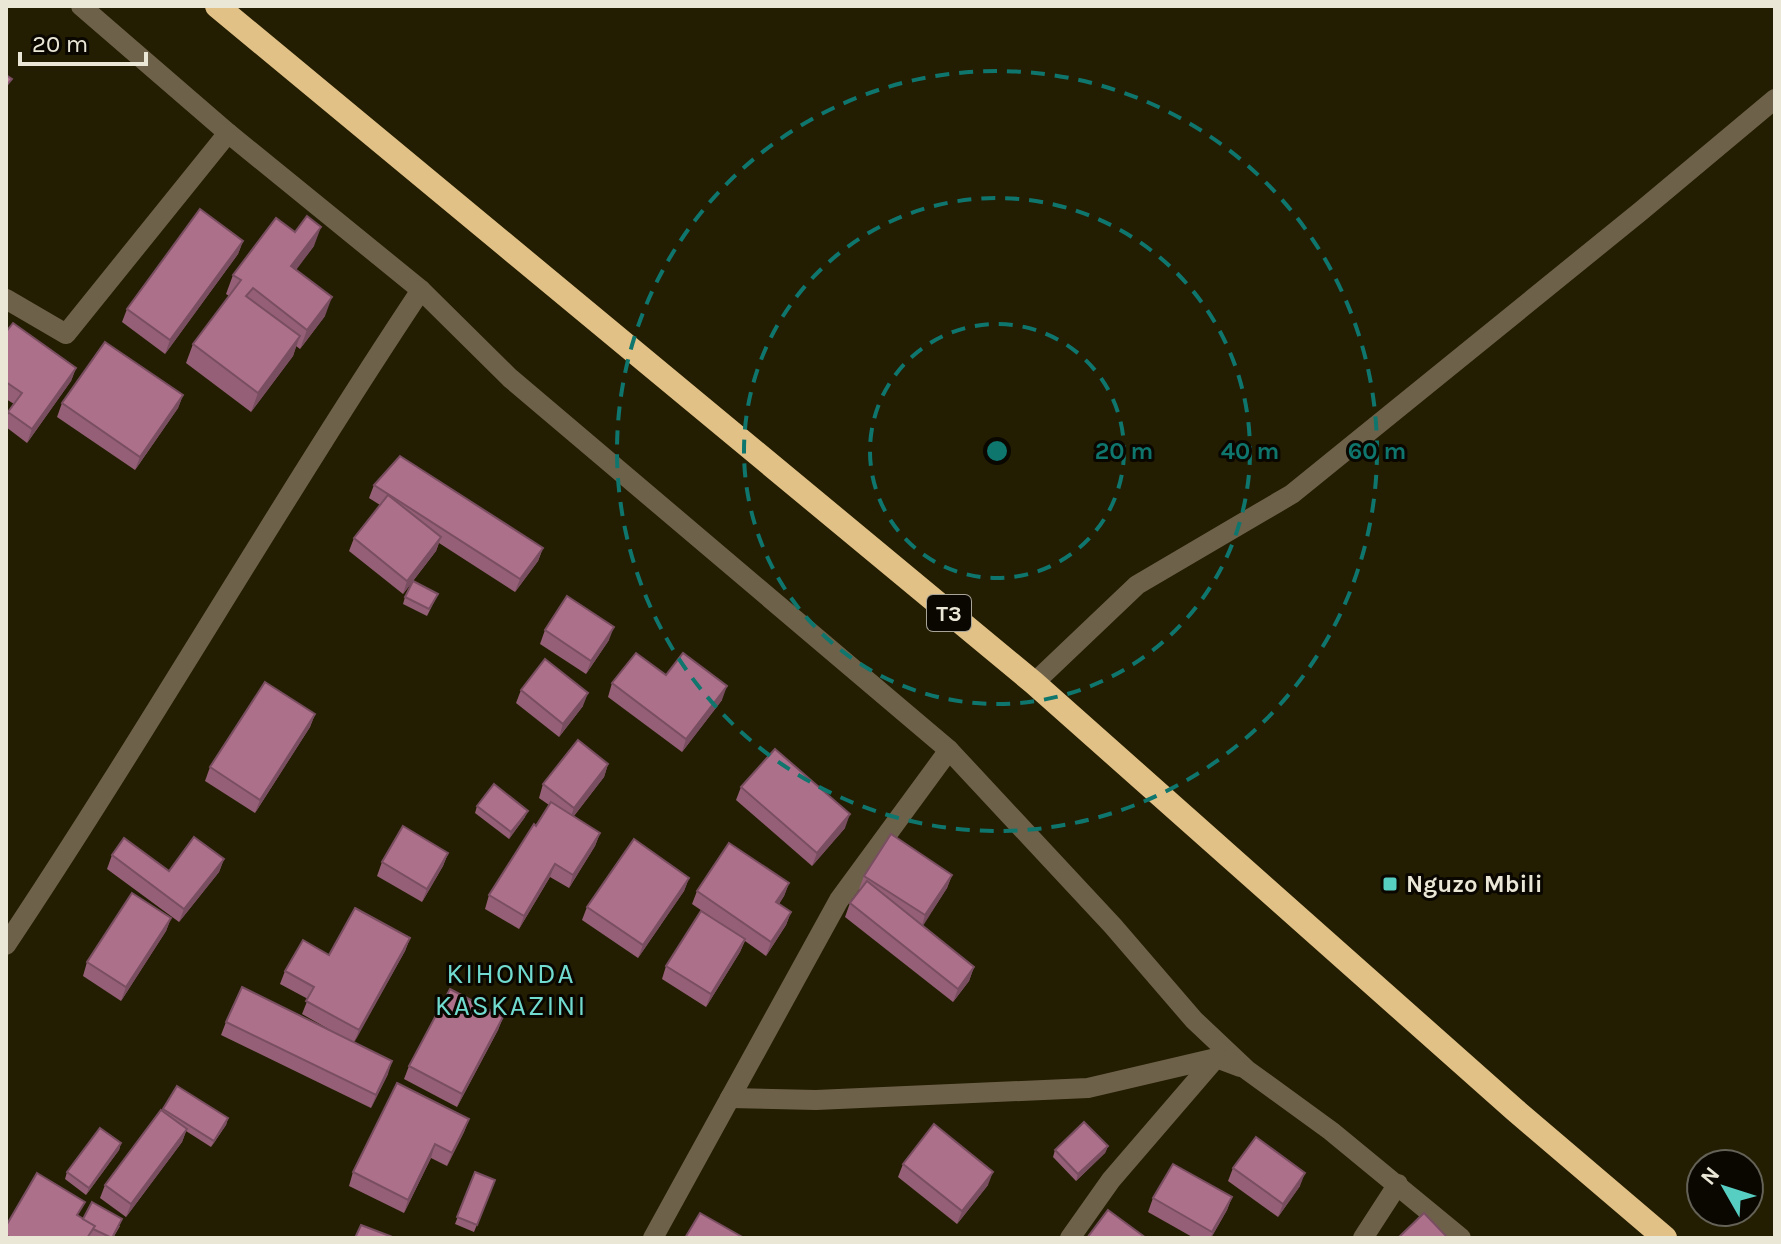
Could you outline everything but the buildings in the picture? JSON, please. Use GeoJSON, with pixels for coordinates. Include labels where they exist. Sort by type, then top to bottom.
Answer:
{"type":"FeatureCollection","features":[{"type":"Feature","properties":{"kind":"highway","name":"T3"},"geometry":{"type":"LineString","coordinates":[[217,6],[1034,683],[1515,1110],[1665,1238]]}},
{"type":"Feature","properties":{"kind":"street"},"geometry":{"type":"LineString","coordinates":[[81,6],[228,133],[421,290],[510,378],[949,750],[1113,926],[1194,1020],[1247,1070],[1398,1184],[1461,1238]]}},
{"type":"Feature","properties":{"kind":"street"},"geometry":{"type":"LineString","coordinates":[[1034,683],[1137,585],[1292,494],[1775,99]]}},
{"type":"Feature","properties":{"kind":"street"},"geometry":{"type":"LineString","coordinates":[[6,299],[66,334],[228,133]]}},
{"type":"Feature","properties":{"kind":"street"},"geometry":{"type":"LineString","coordinates":[[6,945],[65,857],[334,422],[421,290]]}},
{"type":"Feature","properties":{"kind":"street"},"geometry":{"type":"LineString","coordinates":[[653,1238],[839,900],[949,750]]}},
{"type":"Feature","properties":{"kind":"street"},"geometry":{"type":"LineString","coordinates":[[730,1098],[816,1100],[1088,1088],[1216,1058],[1247,1070]]}},
{"type":"Feature","properties":{"kind":"street"},"geometry":{"type":"LineString","coordinates":[[1070,1238],[1111,1180],[1216,1058]]}},
{"type":"Feature","properties":{"kind":"street"},"geometry":{"type":"LineString","coordinates":[[1363,1238],[1398,1184]]}},
{"type":"Feature","properties":{"kind":"place","name":"Nguzo Mbili"},"geometry":{"type":"Point","coordinates":[1390,884]}},
{"type":"Feature","properties":{"kind":"district","name":"KIHONDA KASKAZINI"},"geometry":{"type":"Point","coordinates":[511,989]}}]}
